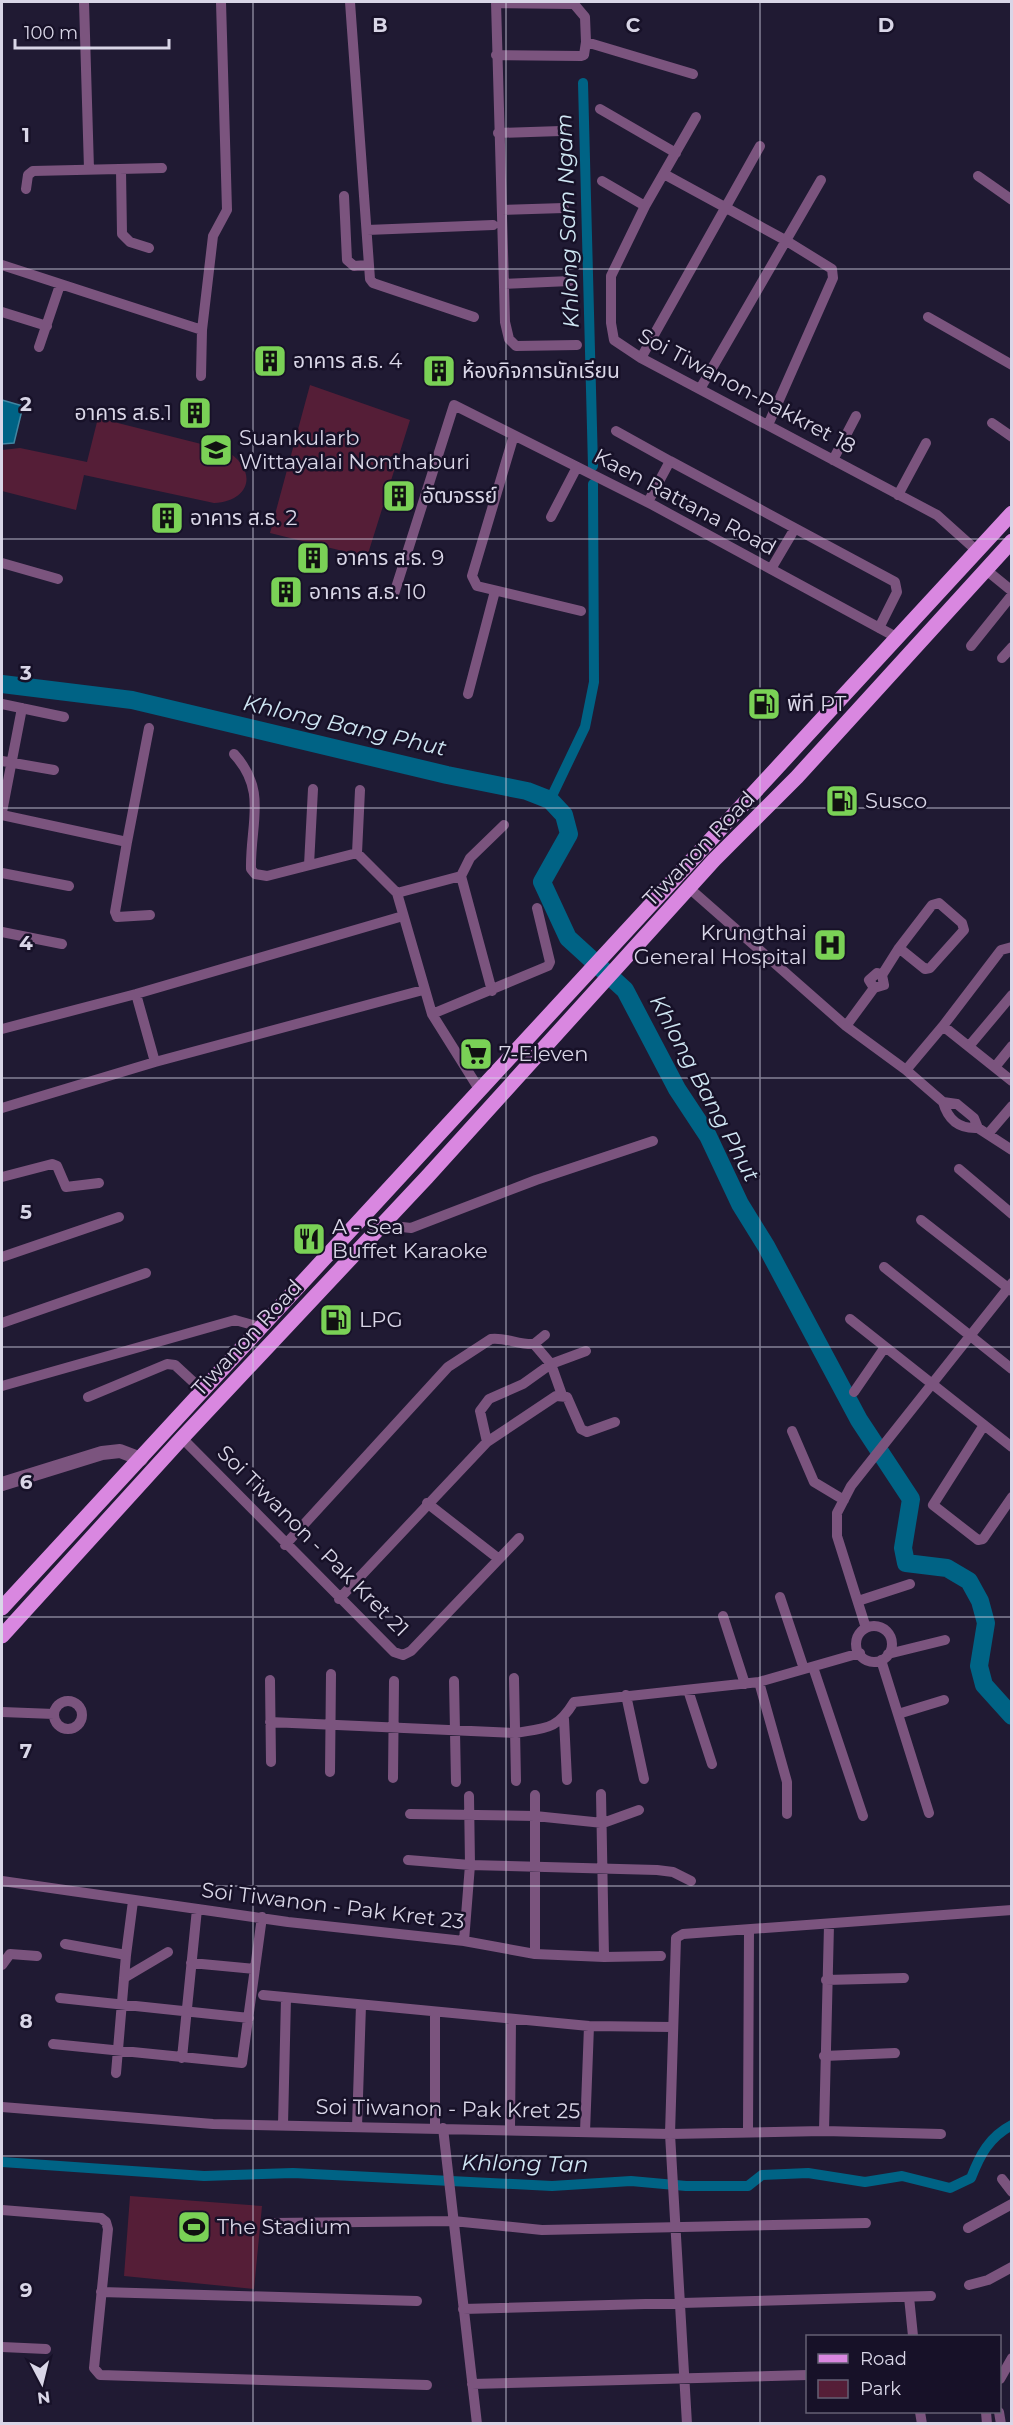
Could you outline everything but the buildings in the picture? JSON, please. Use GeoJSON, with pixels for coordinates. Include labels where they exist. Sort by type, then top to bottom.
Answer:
{"type":"FeatureCollection","features":[{"type":"Feature","properties":{"kind":"main road","name":"Tiwanon Road"},"geometry":{"type":"LineString","coordinates":[[2,1608],[1011,513]]}},
{"type":"Feature","properties":{"kind":"main road","name":"Tiwanon Road"},"geometry":{"type":"LineString","coordinates":[[2,1636],[182,1438],[427,1177],[598,986],[797,777],[986,569],[1008,549]]}},
{"type":"Feature","properties":{"kind":"main road"},"geometry":{"type":"LineString","coordinates":[[141,1459],[153,1470]]}},
{"type":"Feature","properties":{"kind":"street"},"geometry":{"type":"LineString","coordinates":[[84,2],[89,169]]}},
{"type":"Feature","properties":{"kind":"street"},"geometry":{"type":"LineString","coordinates":[[201,376],[202,330],[213,236],[227,210],[221,2]]}},
{"type":"Feature","properties":{"kind":"street"},"geometry":{"type":"LineString","coordinates":[[350,2],[368,265],[373,283],[474,317]]}},
{"type":"Feature","properties":{"kind":"street"},"geometry":{"type":"LineString","coordinates":[[496,55],[584,55],[585,17],[574,4],[564,2],[496,2],[496,55],[498,133],[505,322],[512,343],[516,346],[577,345]]}},
{"type":"Feature","properties":{"kind":"street"},"geometry":{"type":"LineString","coordinates":[[586,42],[693,74]]}},
{"type":"Feature","properties":{"kind":"street"},"geometry":{"type":"LineString","coordinates":[[600,109],[676,153]]}},
{"type":"Feature","properties":{"kind":"street","name":"Soi Tiwanon-Pakkret 18"},"geometry":{"type":"LineString","coordinates":[[696,117],[645,206],[612,276],[612,334],[614,340],[642,358],[937,515],[976,550]]}},
{"type":"Feature","properties":{"kind":"street"},"geometry":{"type":"LineString","coordinates":[[498,133],[561,131]]}},
{"type":"Feature","properties":{"kind":"street"},"geometry":{"type":"LineString","coordinates":[[642,358],[760,146]]}},
{"type":"Feature","properties":{"kind":"street"},"geometry":{"type":"LineString","coordinates":[[26,189],[28,175],[33,171],[162,168]]}},
{"type":"Feature","properties":{"kind":"street"},"geometry":{"type":"LineString","coordinates":[[121,170],[122,234],[130,242],[148,248]]}},
{"type":"Feature","properties":{"kind":"street"},"geometry":{"type":"LineString","coordinates":[[664,174],[830,266],[833,278],[768,425]]}},
{"type":"Feature","properties":{"kind":"street"},"geometry":{"type":"LineString","coordinates":[[978,176],[1011,200]]}},
{"type":"Feature","properties":{"kind":"street"},"geometry":{"type":"LineString","coordinates":[[700,389],[821,180]]}},
{"type":"Feature","properties":{"kind":"street"},"geometry":{"type":"LineString","coordinates":[[602,181],[645,206]]}},
{"type":"Feature","properties":{"kind":"street"},"geometry":{"type":"LineString","coordinates":[[344,196],[347,260],[354,266],[368,265]]}},
{"type":"Feature","properties":{"kind":"street"},"geometry":{"type":"LineString","coordinates":[[502,210],[564,208]]}},
{"type":"Feature","properties":{"kind":"street"},"geometry":{"type":"LineString","coordinates":[[367,230],[493,225]]}},
{"type":"Feature","properties":{"kind":"street"},"geometry":{"type":"LineString","coordinates":[[2,265],[202,330]]}},
{"type":"Feature","properties":{"kind":"street"},"geometry":{"type":"LineString","coordinates":[[504,284],[570,281]]}},
{"type":"Feature","properties":{"kind":"street"},"geometry":{"type":"LineString","coordinates":[[39,347],[60,285]]}},
{"type":"Feature","properties":{"kind":"street"},"geometry":{"type":"LineString","coordinates":[[2,312],[47,326]]}},
{"type":"Feature","properties":{"kind":"street"},"geometry":{"type":"LineString","coordinates":[[928,317],[1011,365]]}},
{"type":"Feature","properties":{"kind":"street","name":"Kaen Rattana Road"},"geometry":{"type":"LineString","coordinates":[[394,594],[454,405],[648,502],[896,637]]}},
{"type":"Feature","properties":{"kind":"street"},"geometry":{"type":"LineString","coordinates":[[833,460],[856,416]]}},
{"type":"Feature","properties":{"kind":"street"},"geometry":{"type":"LineString","coordinates":[[992,423],[1011,437]]}},
{"type":"Feature","properties":{"kind":"street"},"geometry":{"type":"LineString","coordinates":[[616,431],[794,530],[895,582],[897,592],[879,628]]}},
{"type":"Feature","properties":{"kind":"street"},"geometry":{"type":"LineString","coordinates":[[514,435],[472,576],[477,586],[581,611]]}},
{"type":"Feature","properties":{"kind":"street"},"geometry":{"type":"LineString","coordinates":[[898,495],[926,443]]}},
{"type":"Feature","properties":{"kind":"street"},"geometry":{"type":"LineString","coordinates":[[648,502],[670,461]]}},
{"type":"Feature","properties":{"kind":"street"},"geometry":{"type":"LineString","coordinates":[[550,517],[577,467]]}},
{"type":"Feature","properties":{"kind":"street"},"geometry":{"type":"LineString","coordinates":[[771,569],[794,530]]}},
{"type":"Feature","properties":{"kind":"street"},"geometry":{"type":"LineString","coordinates":[[2,563],[58,579]]}},
{"type":"Feature","properties":{"kind":"street"},"geometry":{"type":"LineString","coordinates":[[971,646],[1011,593],[986,569]]}},
{"type":"Feature","properties":{"kind":"street"},"geometry":{"type":"LineString","coordinates":[[468,694],[495,591]]}},
{"type":"Feature","properties":{"kind":"street"},"geometry":{"type":"LineString","coordinates":[[1002,658],[1011,646]]}},
{"type":"Feature","properties":{"kind":"street"},"geometry":{"type":"LineString","coordinates":[[2,704],[64,717]]}},
{"type":"Feature","properties":{"kind":"street"},"geometry":{"type":"LineString","coordinates":[[22,708],[7,762],[2,814],[127,842]]}},
{"type":"Feature","properties":{"kind":"street"},"geometry":{"type":"LineString","coordinates":[[148,728],[115,912],[122,919],[150,915]]}},
{"type":"Feature","properties":{"kind":"street"},"geometry":{"type":"LineString","coordinates":[[234,754],[243,764],[255,786],[251,868],[255,874],[267,876],[357,853]]}},
{"type":"Feature","properties":{"kind":"street"},"geometry":{"type":"LineString","coordinates":[[7,762],[54,770]]}},
{"type":"Feature","properties":{"kind":"street"},"geometry":{"type":"LineString","coordinates":[[309,865],[313,789]]}},
{"type":"Feature","properties":{"kind":"street"},"geometry":{"type":"LineString","coordinates":[[357,853],[360,790]]}},
{"type":"Feature","properties":{"kind":"street"},"geometry":{"type":"LineString","coordinates":[[492,991],[461,876],[470,858],[504,825]]}},
{"type":"Feature","properties":{"kind":"street"},"geometry":{"type":"LineString","coordinates":[[357,853],[373,866],[397,893],[423,990],[432,1014],[479,1089]]}},
{"type":"Feature","properties":{"kind":"street"},"geometry":{"type":"LineString","coordinates":[[2,873],[69,886]]}},
{"type":"Feature","properties":{"kind":"street"},"geometry":{"type":"LineString","coordinates":[[397,893],[461,876]]}},
{"type":"Feature","properties":{"kind":"street"},"geometry":{"type":"LineString","coordinates":[[689,888],[846,1026],[906,1070],[943,1102],[957,1104],[974,1118],[983,1131],[1011,1150]]}},
{"type":"Feature","properties":{"kind":"street"},"geometry":{"type":"LineString","coordinates":[[846,1026],[874,988],[869,980],[876,973],[882,975],[899,948],[935,903],[939,903],[964,926],[928,969],[899,948]]}},
{"type":"Feature","properties":{"kind":"street"},"geometry":{"type":"LineString","coordinates":[[432,1014],[548,966],[550,962],[537,908]]}},
{"type":"Feature","properties":{"kind":"street"},"geometry":{"type":"LineString","coordinates":[[2,1029],[136,994],[403,916]]}},
{"type":"Feature","properties":{"kind":"street"},"geometry":{"type":"LineString","coordinates":[[2,932],[62,944]]}},
{"type":"Feature","properties":{"kind":"street"},"geometry":{"type":"LineString","coordinates":[[906,1070],[1001,950],[1011,947]]}},
{"type":"Feature","properties":{"kind":"street"},"geometry":{"type":"LineString","coordinates":[[2,1108],[155,1062],[423,990]]}},
{"type":"Feature","properties":{"kind":"street"},"geometry":{"type":"LineString","coordinates":[[136,994],[155,1062]]}},
{"type":"Feature","properties":{"kind":"street"},"geometry":{"type":"LineString","coordinates":[[970,1045],[1011,995]]}},
{"type":"Feature","properties":{"kind":"street"},"geometry":{"type":"LineString","coordinates":[[943,1026],[970,1045],[1011,1081]]}},
{"type":"Feature","properties":{"kind":"street"},"geometry":{"type":"LineString","coordinates":[[995,1066],[1011,1047]]}},
{"type":"Feature","properties":{"kind":"street"},"geometry":{"type":"LineString","coordinates":[[983,1131],[1011,1106]]}},
{"type":"Feature","properties":{"kind":"street"},"geometry":{"type":"LineString","coordinates":[[385,1220],[393,1226],[411,1228],[536,1180],[654,1141]]}},
{"type":"Feature","properties":{"kind":"street"},"geometry":{"type":"LineString","coordinates":[[2,1177],[52,1164],[57,1166],[66,1187],[99,1182]]}},
{"type":"Feature","properties":{"kind":"street"},"geometry":{"type":"LineString","coordinates":[[959,1169],[1011,1214]]}},
{"type":"Feature","properties":{"kind":"street"},"geometry":{"type":"LineString","coordinates":[[2,1257],[119,1217]]}},
{"type":"Feature","properties":{"kind":"street"},"geometry":{"type":"LineString","coordinates":[[866,1628],[837,1536],[837,1513],[871,1460],[1010,1288],[921,1220]]}},
{"type":"Feature","properties":{"kind":"street"},"geometry":{"type":"LineString","coordinates":[[884,1267],[1011,1369]]}},
{"type":"Feature","properties":{"kind":"street"},"geometry":{"type":"LineString","coordinates":[[2,1323],[146,1274]]}},
{"type":"Feature","properties":{"kind":"street"},"geometry":{"type":"LineString","coordinates":[[850,1319],[1011,1447]]}},
{"type":"Feature","properties":{"kind":"street"},"geometry":{"type":"LineString","coordinates":[[2,1386],[235,1320],[260,1327]]}},
{"type":"Feature","properties":{"kind":"street"},"geometry":{"type":"LineString","coordinates":[[285,1545],[448,1367],[491,1339],[498,1338],[519,1345],[534,1344],[545,1335]]}},
{"type":"Feature","properties":{"kind":"street"},"geometry":{"type":"LineString","coordinates":[[534,1344],[551,1364],[562,1395]]}},
{"type":"Feature","properties":{"kind":"street"},"geometry":{"type":"LineString","coordinates":[[854,1392],[885,1347]]}},
{"type":"Feature","properties":{"kind":"street"},"geometry":{"type":"LineString","coordinates":[[487,1442],[480,1411],[489,1399],[523,1384],[551,1364],[586,1351]]}},
{"type":"Feature","properties":{"kind":"street"},"geometry":{"type":"LineString","coordinates":[[88,1397],[167,1364],[175,1365],[202,1390]]}},
{"type":"Feature","properties":{"kind":"street"},"geometry":{"type":"LineString","coordinates":[[339,1599],[427,1503],[487,1442],[556,1396],[567,1397],[581,1429],[587,1432],[615,1422]]}},
{"type":"Feature","properties":{"kind":"street"},"geometry":{"type":"LineString","coordinates":[[984,1425],[933,1505],[978,1540],[983,1539],[1011,1497]]}},
{"type":"Feature","properties":{"kind":"street"},"geometry":{"type":"LineString","coordinates":[[792,1431],[814,1482],[844,1500]]}},
{"type":"Feature","properties":{"kind":"street","name":"Soi Tiwanon - Pak Kret 21"},"geometry":{"type":"LineString","coordinates":[[182,1438],[339,1599],[394,1652],[403,1655],[411,1651],[519,1538]]}},
{"type":"Feature","properties":{"kind":"street"},"geometry":{"type":"LineString","coordinates":[[2,1484],[102,1453],[120,1451],[141,1459]]}},
{"type":"Feature","properties":{"kind":"street"},"geometry":{"type":"LineString","coordinates":[[427,1503],[499,1559]]}},
{"type":"Feature","properties":{"kind":"street"},"geometry":{"type":"LineString","coordinates":[[858,1601],[910,1584]]}},
{"type":"Feature","properties":{"kind":"street"},"geometry":{"type":"LineString","coordinates":[[780,1597],[863,1815]]}},
{"type":"Feature","properties":{"kind":"street"},"geometry":{"type":"LineString","coordinates":[[723,1616],[745,1684]]}},
{"type":"Feature","properties":{"kind":"street"},"geometry":{"type":"LineString","coordinates":[[929,1813],[898,1714],[884,1657],[892,1643],[888,1632],[878,1626],[866,1628],[858,1637],[860,1653],[868,1660],[884,1657],[945,1640]]}},
{"type":"Feature","properties":{"kind":"street"},"geometry":{"type":"LineString","coordinates":[[270,1722],[515,1733],[552,1727],[564,1719],[574,1702],[759,1682],[860,1653]]}},
{"type":"Feature","properties":{"kind":"street"},"geometry":{"type":"LineString","coordinates":[[330,1772],[331,1674]]}},
{"type":"Feature","properties":{"kind":"street"},"geometry":{"type":"LineString","coordinates":[[514,1678],[516,1781]]}},
{"type":"Feature","properties":{"kind":"street"},"geometry":{"type":"LineString","coordinates":[[270,1680],[272,1762]]}},
{"type":"Feature","properties":{"kind":"street"},"geometry":{"type":"LineString","coordinates":[[393,1778],[394,1681]]}},
{"type":"Feature","properties":{"kind":"street"},"geometry":{"type":"LineString","coordinates":[[454,1681],[456,1782]]}},
{"type":"Feature","properties":{"kind":"street"},"geometry":{"type":"LineString","coordinates":[[759,1682],[787,1782],[787,1814]]}},
{"type":"Feature","properties":{"kind":"street"},"geometry":{"type":"LineString","coordinates":[[688,1690],[712,1764]]}},
{"type":"Feature","properties":{"kind":"street"},"geometry":{"type":"LineString","coordinates":[[626,1695],[644,1779]]}},
{"type":"Feature","properties":{"kind":"street"},"geometry":{"type":"LineString","coordinates":[[898,1714],[944,1700]]}},
{"type":"Feature","properties":{"kind":"street"},"geometry":{"type":"LineString","coordinates":[[2,1712],[54,1714]]}},
{"type":"Feature","properties":{"kind":"street"},"geometry":{"type":"LineString","coordinates":[[564,1719],[567,1780]]}},
{"type":"Feature","properties":{"kind":"street"},"geometry":{"type":"LineString","coordinates":[[601,1794],[604,1958]]}},
{"type":"Feature","properties":{"kind":"street"},"geometry":{"type":"LineString","coordinates":[[535,1795],[535,1954]]}},
{"type":"Feature","properties":{"kind":"street"},"geometry":{"type":"LineString","coordinates":[[464,1941],[470,1864],[469,1796]]}},
{"type":"Feature","properties":{"kind":"street"},"geometry":{"type":"LineString","coordinates":[[410,1814],[535,1816],[603,1823],[639,1810]]}},
{"type":"Feature","properties":{"kind":"street"},"geometry":{"type":"LineString","coordinates":[[408,1860],[667,1871],[691,1881]]}},
{"type":"Feature","properties":{"kind":"street","name":"Soi Tiwanon - Pak Kret 23"},"geometry":{"type":"LineString","coordinates":[[2,1881],[133,1901],[464,1941],[535,1954],[604,1958],[661,1956]]}},
{"type":"Feature","properties":{"kind":"street"},"geometry":{"type":"LineString","coordinates":[[116,2073],[133,1901]]}},
{"type":"Feature","properties":{"kind":"street"},"geometry":{"type":"LineString","coordinates":[[182,2058],[197,1909]]}},
{"type":"Feature","properties":{"kind":"street"},"geometry":{"type":"LineString","coordinates":[[687,2424],[670,2134],[676,1938],[682,1934],[1011,1910]]}},
{"type":"Feature","properties":{"kind":"street"},"geometry":{"type":"LineString","coordinates":[[53,2044],[242,2063],[262,1917]]}},
{"type":"Feature","properties":{"kind":"street"},"geometry":{"type":"LineString","coordinates":[[824,2131],[824,2056],[829,1925]]}},
{"type":"Feature","properties":{"kind":"street"},"geometry":{"type":"LineString","coordinates":[[748,2132],[749,1930]]}},
{"type":"Feature","properties":{"kind":"street"},"geometry":{"type":"LineString","coordinates":[[65,1944],[126,1955]]}},
{"type":"Feature","properties":{"kind":"street"},"geometry":{"type":"LineString","coordinates":[[124,1978],[168,1952]]}},
{"type":"Feature","properties":{"kind":"street"},"geometry":{"type":"LineString","coordinates":[[2,1965],[10,1954],[37,1956]]}},
{"type":"Feature","properties":{"kind":"street"},"geometry":{"type":"LineString","coordinates":[[191,1963],[255,1969]]}},
{"type":"Feature","properties":{"kind":"street"},"geometry":{"type":"LineString","coordinates":[[826,1980],[904,1978]]}},
{"type":"Feature","properties":{"kind":"street"},"geometry":{"type":"LineString","coordinates":[[263,1995],[589,2026],[672,2027]]}},
{"type":"Feature","properties":{"kind":"street"},"geometry":{"type":"LineString","coordinates":[[60,1998],[249,2018]]}},
{"type":"Feature","properties":{"kind":"street"},"geometry":{"type":"LineString","coordinates":[[283,2125],[286,1998]]}},
{"type":"Feature","properties":{"kind":"street"},"geometry":{"type":"LineString","coordinates":[[357,2127],[362,2005]]}},
{"type":"Feature","properties":{"kind":"street"},"geometry":{"type":"LineString","coordinates":[[435,2012],[439,2128],[448,2182],[477,2424]]}},
{"type":"Feature","properties":{"kind":"street"},"geometry":{"type":"LineString","coordinates":[[510,2130],[511,2019]]}},
{"type":"Feature","properties":{"kind":"street"},"geometry":{"type":"LineString","coordinates":[[585,2132],[589,2026]]}},
{"type":"Feature","properties":{"kind":"street"},"geometry":{"type":"LineString","coordinates":[[824,2056],[895,2053]]}},
{"type":"Feature","properties":{"kind":"street","name":"Soi Tiwanon - Pak Kret 25"},"geometry":{"type":"LineString","coordinates":[[2,2107],[213,2124],[670,2134],[824,2131],[895,2131],[941,2134]]}},
{"type":"Feature","properties":{"kind":"street"},"geometry":{"type":"LineString","coordinates":[[1002,2179],[1011,2192]]}},
{"type":"Feature","properties":{"kind":"street"},"geometry":{"type":"LineString","coordinates":[[968,2228],[1011,2204]]}},
{"type":"Feature","properties":{"kind":"street"},"geometry":{"type":"LineString","coordinates":[[2,2210],[100,2218],[106,2222],[108,2229],[94,2368],[100,2375],[427,2385]]}},
{"type":"Feature","properties":{"kind":"street"},"geometry":{"type":"LineString","coordinates":[[273,2223],[453,2221],[542,2230],[866,2223]]}},
{"type":"Feature","properties":{"kind":"street"},"geometry":{"type":"LineString","coordinates":[[969,2285],[988,2280],[1011,2267]]}},
{"type":"Feature","properties":{"kind":"street"},"geometry":{"type":"LineString","coordinates":[[101,2292],[417,2301]]}},
{"type":"Feature","properties":{"kind":"street"},"geometry":{"type":"LineString","coordinates":[[909,2296],[912,2335]]}},
{"type":"Feature","properties":{"kind":"street"},"geometry":{"type":"LineString","coordinates":[[463,2309],[931,2296]]}},
{"type":"Feature","properties":{"kind":"street"},"geometry":{"type":"LineString","coordinates":[[2,2347],[46,2349]]}},
{"type":"Feature","properties":{"kind":"street"},"geometry":{"type":"LineString","coordinates":[[1001,2376],[1010,2364]]}},
{"type":"Feature","properties":{"kind":"street"},"geometry":{"type":"LineString","coordinates":[[472,2384],[684,2377],[806,2376]]}},
{"type":"Feature","properties":{"kind":"street"},"geometry":{"type":"LineString","coordinates":[[1003,2424],[1011,2421]]}},
{"type":"Feature","properties":{"kind":"green space"},"geometry":{"type":"Polygon","coordinates":[[[310,385],[410,420],[367,557],[270,533],[310,385]]]}},
{"type":"Feature","properties":{"kind":"green space"},"geometry":{"type":"Polygon","coordinates":[[[98,418],[225,450],[243,466],[246,483],[243,490],[236,497],[214,503],[84,475],[76,510],[2,491],[2,450],[20,448],[87,462],[98,418]]]}},
{"type":"Feature","properties":{"kind":"green space","name":"The Stadium"},"geometry":{"type":"Polygon","coordinates":[[[130,2196],[262,2206],[254,2289],[124,2276],[130,2196]]]}},
{"type":"Feature","properties":{"kind":"water"},"geometry":{"type":"Polygon","coordinates":[[[2,400],[23,406],[14,443],[2,444],[2,400]]]}},
{"type":"Feature","properties":{"kind":"waterway","name":"Khlong Sam Ngam"},"geometry":{"type":"LineString","coordinates":[[583,83],[593,466]]}},
{"type":"Feature","properties":{"kind":"waterway","name":"Khlong Sam Ngam"},"geometry":{"type":"LineString","coordinates":[[550,800],[585,727],[594,682],[593,484]]}},
{"type":"Feature","properties":{"kind":"waterway","name":"Khlong Bang Phut"},"geometry":{"type":"LineString","coordinates":[[2,684],[132,700],[447,775],[527,791],[550,800],[564,815],[569,834],[542,882],[568,938],[625,990],[677,1089],[708,1136],[740,1204],[766,1246],[859,1420],[911,1499],[903,1548],[906,1563],[947,1568],[969,1581],[980,1601],[986,1623],[979,1666],[984,1685],[1012,1716]]}},
{"type":"Feature","properties":{"kind":"waterway","name":"Khlong Tan"},"geometry":{"type":"LineString","coordinates":[[2,2162],[204,2176],[293,2173],[552,2186],[631,2181],[686,2186],[748,2186],[762,2175],[808,2173],[865,2182],[902,2176],[950,2188],[971,2178],[986,2147],[997,2135],[1012,2125]]}},
{"type":"Feature","properties":{"kind":"place","name":"อาคาร ส.ธ. 4"},"geometry":{"type":"Point","coordinates":[270,361]}},
{"type":"Feature","properties":{"kind":"place","name":"ห้องกิจการนักเรียน"},"geometry":{"type":"Point","coordinates":[439,371]}},
{"type":"Feature","properties":{"kind":"place","name":"อาคาร ส.ธ.1"},"geometry":{"type":"Point","coordinates":[195,413]}},
{"type":"Feature","properties":{"kind":"place","name":"Suankularb Wittayalai Nonthaburi"},"geometry":{"type":"Point","coordinates":[216,450]}},
{"type":"Feature","properties":{"kind":"place","name":"อัฒจรรย์"},"geometry":{"type":"Point","coordinates":[399,496]}},
{"type":"Feature","properties":{"kind":"place","name":"อาคาร ส.ธ. 2"},"geometry":{"type":"Point","coordinates":[167,518]}},
{"type":"Feature","properties":{"kind":"place","name":"อาคาร ส.ธ. 9"},"geometry":{"type":"Point","coordinates":[313,558]}},
{"type":"Feature","properties":{"kind":"place","name":"อาคาร ส.ธ. 10"},"geometry":{"type":"Point","coordinates":[286,592]}},
{"type":"Feature","properties":{"kind":"place","name":"พีที PT"},"geometry":{"type":"Point","coordinates":[764,704]}},
{"type":"Feature","properties":{"kind":"place","name":"Susco"},"geometry":{"type":"Point","coordinates":[842,801]}},
{"type":"Feature","properties":{"kind":"place","name":"Krungthai General Hospital"},"geometry":{"type":"Point","coordinates":[830,945]}},
{"type":"Feature","properties":{"kind":"place","name":"7-Eleven"},"geometry":{"type":"Point","coordinates":[476,1054]}},
{"type":"Feature","properties":{"kind":"place","name":"A - Sea Buffet Karaoke"},"geometry":{"type":"Point","coordinates":[309,1239]}},
{"type":"Feature","properties":{"kind":"place","name":"LPG"},"geometry":{"type":"Point","coordinates":[336,1320]}},
{"type":"Feature","properties":{"kind":"place","name":"The Stadium"},"geometry":{"type":"Point","coordinates":[194,2227]}}]}
